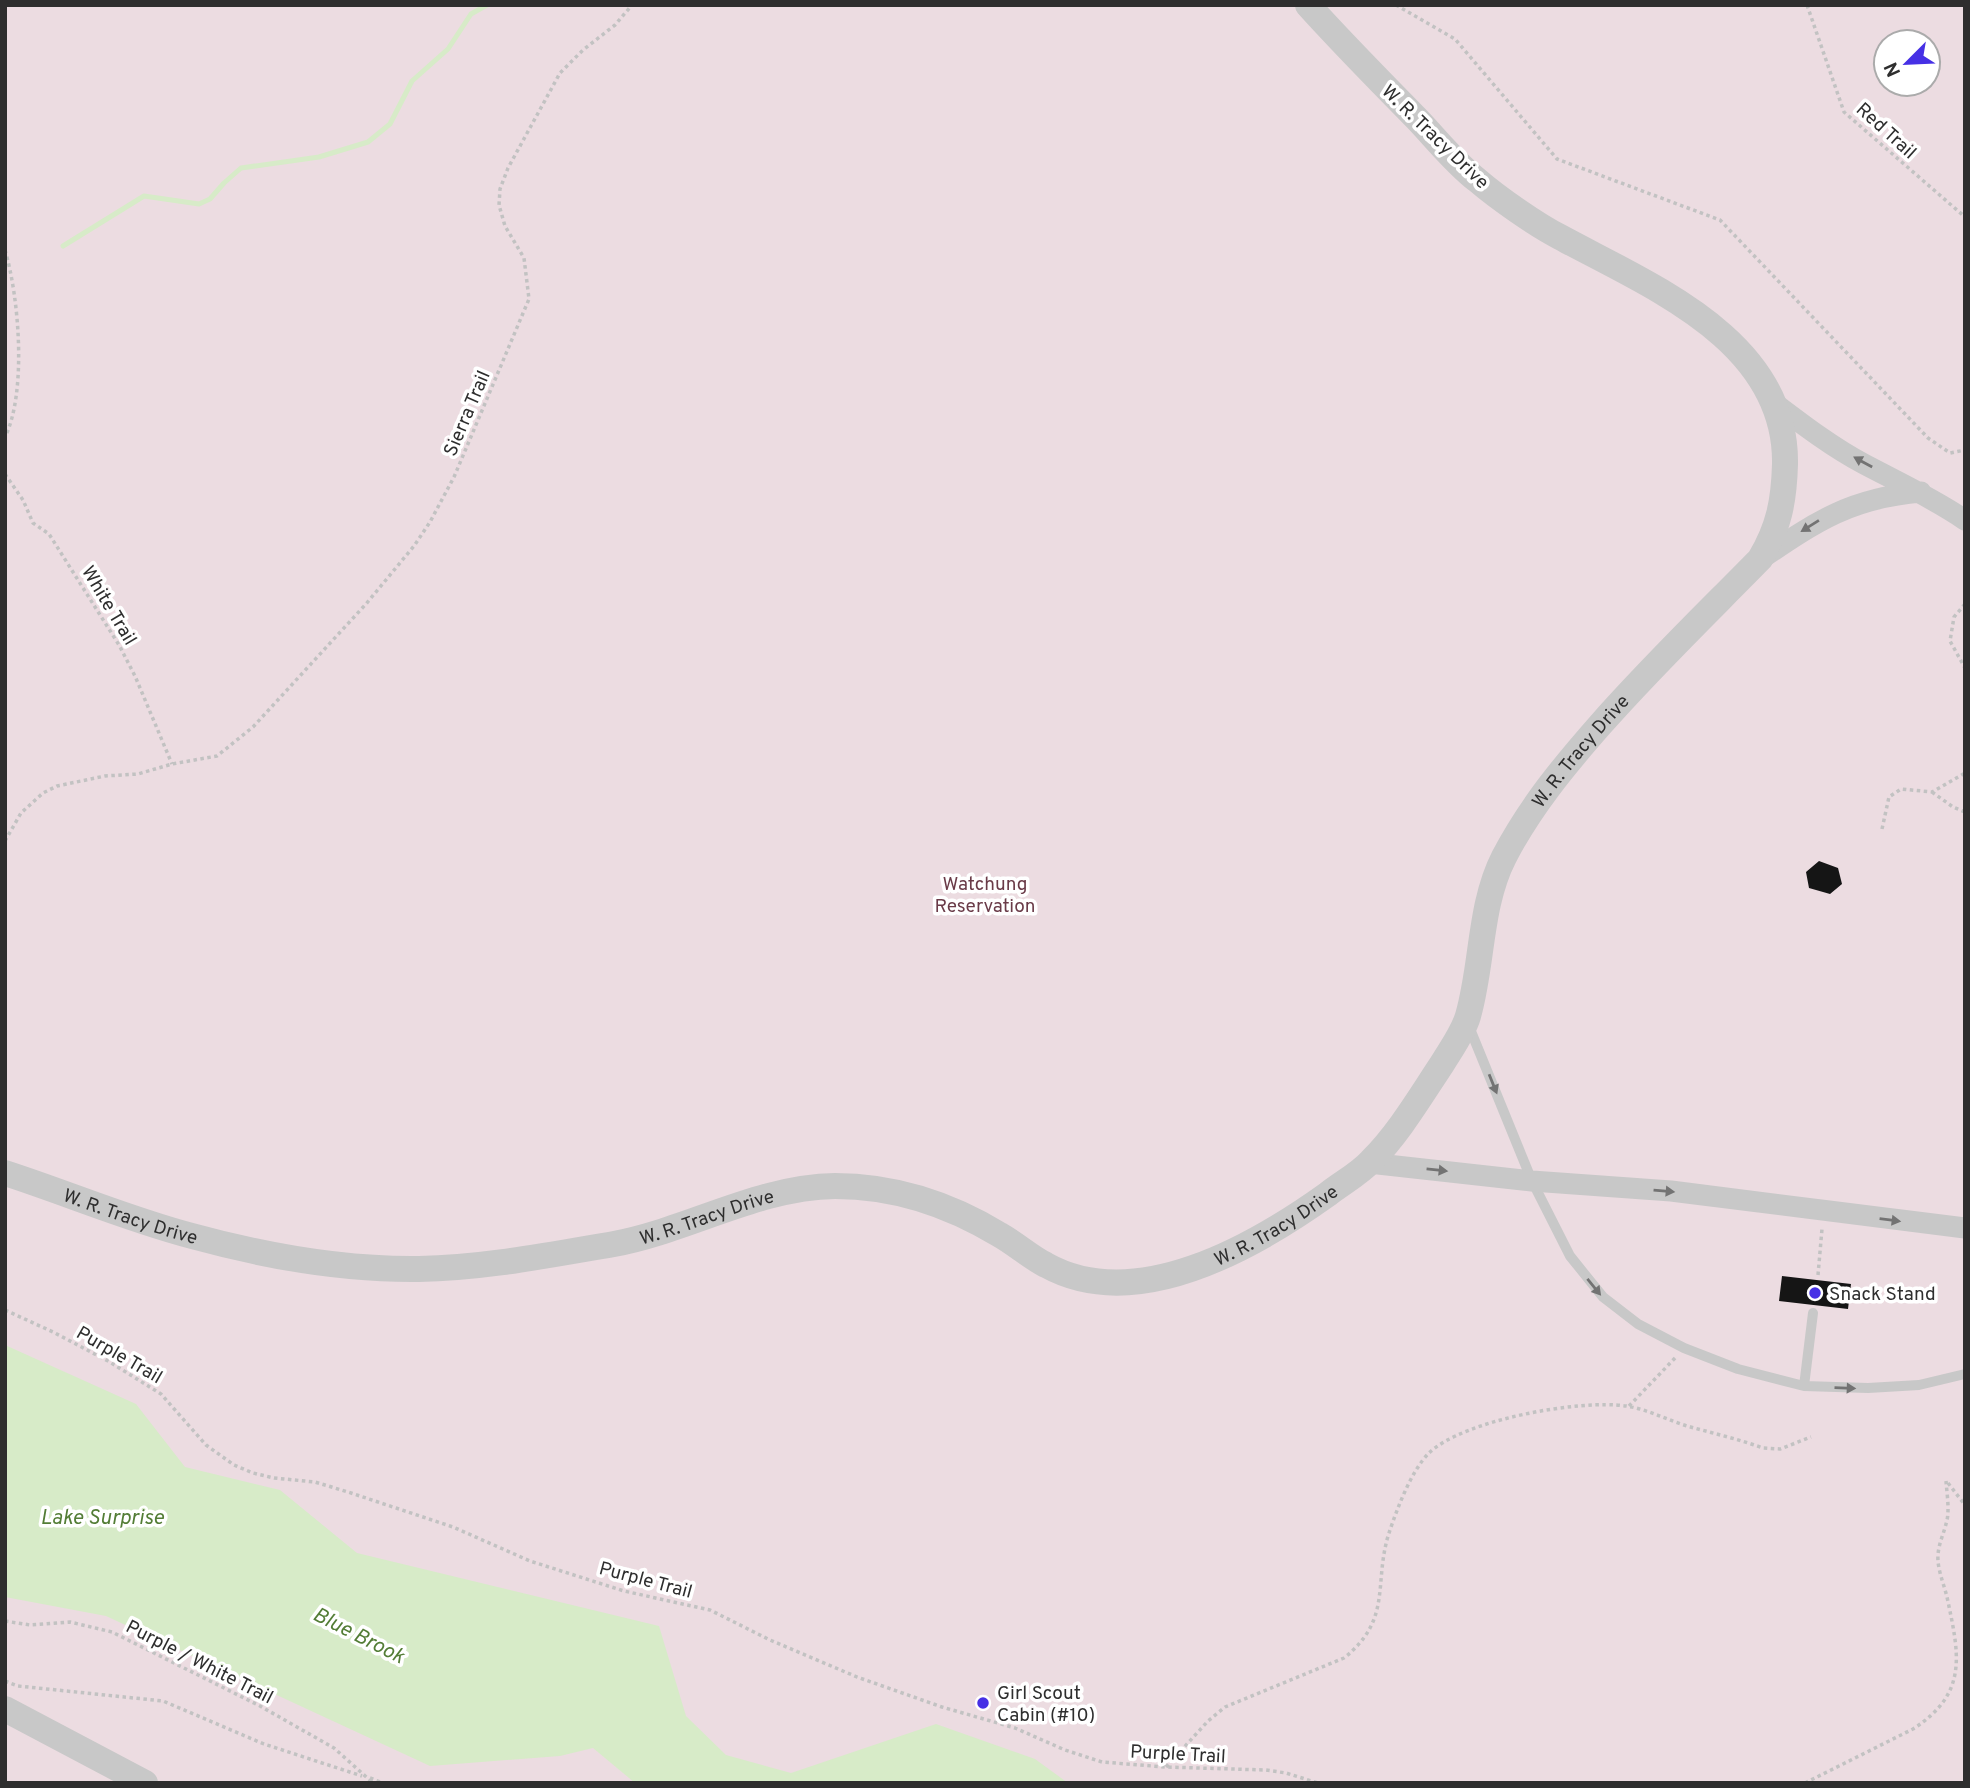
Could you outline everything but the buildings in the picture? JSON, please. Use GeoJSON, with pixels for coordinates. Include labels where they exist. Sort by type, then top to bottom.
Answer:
{"type":"FeatureCollection","features":[{"type":"Feature","properties":{"kind":"street","name":"W. R. Tracy Drive"},"geometry":{"type":"LineString","coordinates":[[1308,5],[1476,180],[1556,235],[1679,300],[1709,323],[1741,355],[1760,379],[1773,402],[1785,454],[1781,510],[1774,536],[1760,559]]}},
{"type":"Feature","properties":{"kind":"street","name":"W. R. Tracy Drive"},"geometry":{"type":"LineString","coordinates":[[1773,402],[1807,428],[1862,463],[1921,492],[1965,520]]}},
{"type":"Feature","properties":{"kind":"street","name":"W. R. Tracy Drive"},"geometry":{"type":"LineString","coordinates":[[5,1174],[188,1236],[269,1254],[353,1266],[420,1269],[506,1262],[622,1242],[660,1233],[769,1196],[802,1189],[837,1186],[898,1192],[962,1213],[1047,1266],[1077,1278],[1127,1283],[1157,1279],[1184,1271],[1242,1246],[1304,1211],[1369,1163],[1409,1116],[1467,1021],[1492,887],[1503,859],[1552,779],[1639,681],[1760,559],[1811,524],[1842,509],[1875,498],[1921,492]]}},
{"type":"Feature","properties":{"kind":"street"},"geometry":{"type":"LineString","coordinates":[[1369,1163],[1532,1181],[1671,1191],[1965,1228]]}},
{"type":"Feature","properties":{"kind":"street"},"geometry":{"type":"LineString","coordinates":[[5,1709],[145,1783]]}},
{"type":"Feature","properties":{"kind":"lane"},"geometry":{"type":"LineString","coordinates":[[1467,1021],[1532,1181],[1570,1256],[1603,1297],[1638,1324],[1685,1348],[1738,1369],[1804,1386],[1868,1388],[1919,1385],[1965,1374]]}},
{"type":"Feature","properties":{"kind":"lane"},"geometry":{"type":"LineString","coordinates":[[1804,1386],[1813,1312]]}},
{"type":"Feature","properties":{"kind":"path","name":"Sierra Trail"},"geometry":{"type":"LineString","coordinates":[[5,841],[21,813],[43,793],[57,786],[105,776],[138,774],[172,764],[217,756],[253,727],[366,604],[414,546],[454,477],[529,299],[524,258],[505,226],[499,205],[500,188],[508,168],[560,73],[583,50],[615,25],[632,5]]}},
{"type":"Feature","properties":{"kind":"path"},"geometry":{"type":"LineString","coordinates":[[1396,5],[1455,39],[1557,159],[1720,220],[1928,438],[1950,453],[1965,450]]}},
{"type":"Feature","properties":{"kind":"path","name":"Red Trail"},"geometry":{"type":"LineString","coordinates":[[1807,5],[1844,112],[1965,217]]}},
{"type":"Feature","properties":{"kind":"path"},"geometry":{"type":"LineString","coordinates":[[5,250],[15,292],[18,355],[13,408],[5,437]]}},
{"type":"Feature","properties":{"kind":"path","name":"White Trail"},"geometry":{"type":"LineString","coordinates":[[5,474],[23,500],[33,523],[49,534],[119,645],[172,764]]}},
{"type":"Feature","properties":{"kind":"path"},"geometry":{"type":"LineString","coordinates":[[1965,604],[1954,617],[1950,641],[1965,668]]}},
{"type":"Feature","properties":{"kind":"path"},"geometry":{"type":"LineString","coordinates":[[1932,792],[1964,776]]}},
{"type":"Feature","properties":{"kind":"path"},"geometry":{"type":"LineString","coordinates":[[1882,829],[1889,796],[1901,789],[1932,792],[1965,812]]}},
{"type":"Feature","properties":{"kind":"path"},"geometry":{"type":"LineString","coordinates":[[1818,1275],[1824,1211]]}},
{"type":"Feature","properties":{"kind":"path","name":"Purple Trail"},"geometry":{"type":"LineString","coordinates":[[5,1310],[108,1361],[161,1394],[206,1445],[234,1465],[253,1474],[315,1482],[453,1527],[530,1561],[624,1591],[710,1610],[770,1640],[857,1677],[942,1707],[1015,1728],[1065,1750],[1102,1762],[1266,1770],[1318,1783]]}},
{"type":"Feature","properties":{"kind":"path"},"geometry":{"type":"LineString","coordinates":[[1629,1406],[1685,1348]]}},
{"type":"Feature","properties":{"kind":"path"},"geometry":{"type":"LineString","coordinates":[[1166,1767],[1208,1721],[1225,1707],[1344,1658],[1358,1647],[1375,1621],[1388,1538],[1396,1512],[1427,1455],[1442,1441],[1492,1423],[1559,1408],[1594,1404],[1629,1406],[1763,1448],[1780,1449],[1811,1437]]}},
{"type":"Feature","properties":{"kind":"path"},"geometry":{"type":"LineString","coordinates":[[1807,1783],[1913,1729],[1929,1719],[1947,1699],[1957,1670],[1958,1652],[1938,1561],[1940,1541],[1947,1522],[1946,1481],[1965,1505]]}},
{"type":"Feature","properties":{"kind":"path","name":"Purple / White Trail"},"geometry":{"type":"LineString","coordinates":[[5,1621],[30,1625],[70,1622],[111,1632],[260,1706],[334,1748],[364,1776]]}},
{"type":"Feature","properties":{"kind":"path"},"geometry":{"type":"LineString","coordinates":[[5,1681],[18,1686],[163,1701],[264,1744],[383,1783]]}},
{"type":"Feature","properties":{"kind":"path"},"geometry":{"type":"LineString","coordinates":[[364,1776],[373,1783]]}},
{"type":"Feature","properties":{"kind":"green space","name":"Watchung Reservation"},"geometry":{"type":"Polygon","coordinates":[[[5,5],[1965,5],[1965,1783],[5,1783],[5,5]]]}},
{"type":"Feature","properties":{"kind":"water","name":"Lake Surprise"},"geometry":{"type":"Polygon","coordinates":[[[5,1345],[136,1404],[185,1467],[280,1490],[357,1553],[659,1626],[686,1716],[726,1755],[791,1773],[936,1724],[1035,1759],[1068,1783],[635,1783],[593,1748],[560,1756],[430,1766],[106,1616],[5,1597],[5,1345]]]}},
{"type":"Feature","properties":{"kind":"waterway"},"geometry":{"type":"LineString","coordinates":[[63,246],[144,196],[199,204],[210,199],[241,168],[319,157],[368,142],[390,124],[412,81],[448,49],[471,14],[487,5]]}},
{"type":"Feature","properties":{"kind":"place","name":"Snack Stand"},"geometry":{"type":"Point","coordinates":[1815,1293]}},
{"type":"Feature","properties":{"kind":"place","name":"Girl Scout Cabin (#10)"},"geometry":{"type":"Point","coordinates":[983,1703]}},
{"type":"Feature","properties":{"kind":"water label","name":"Blue Brook"},"geometry":{"type":"Point","coordinates":[359,1635]}}]}
